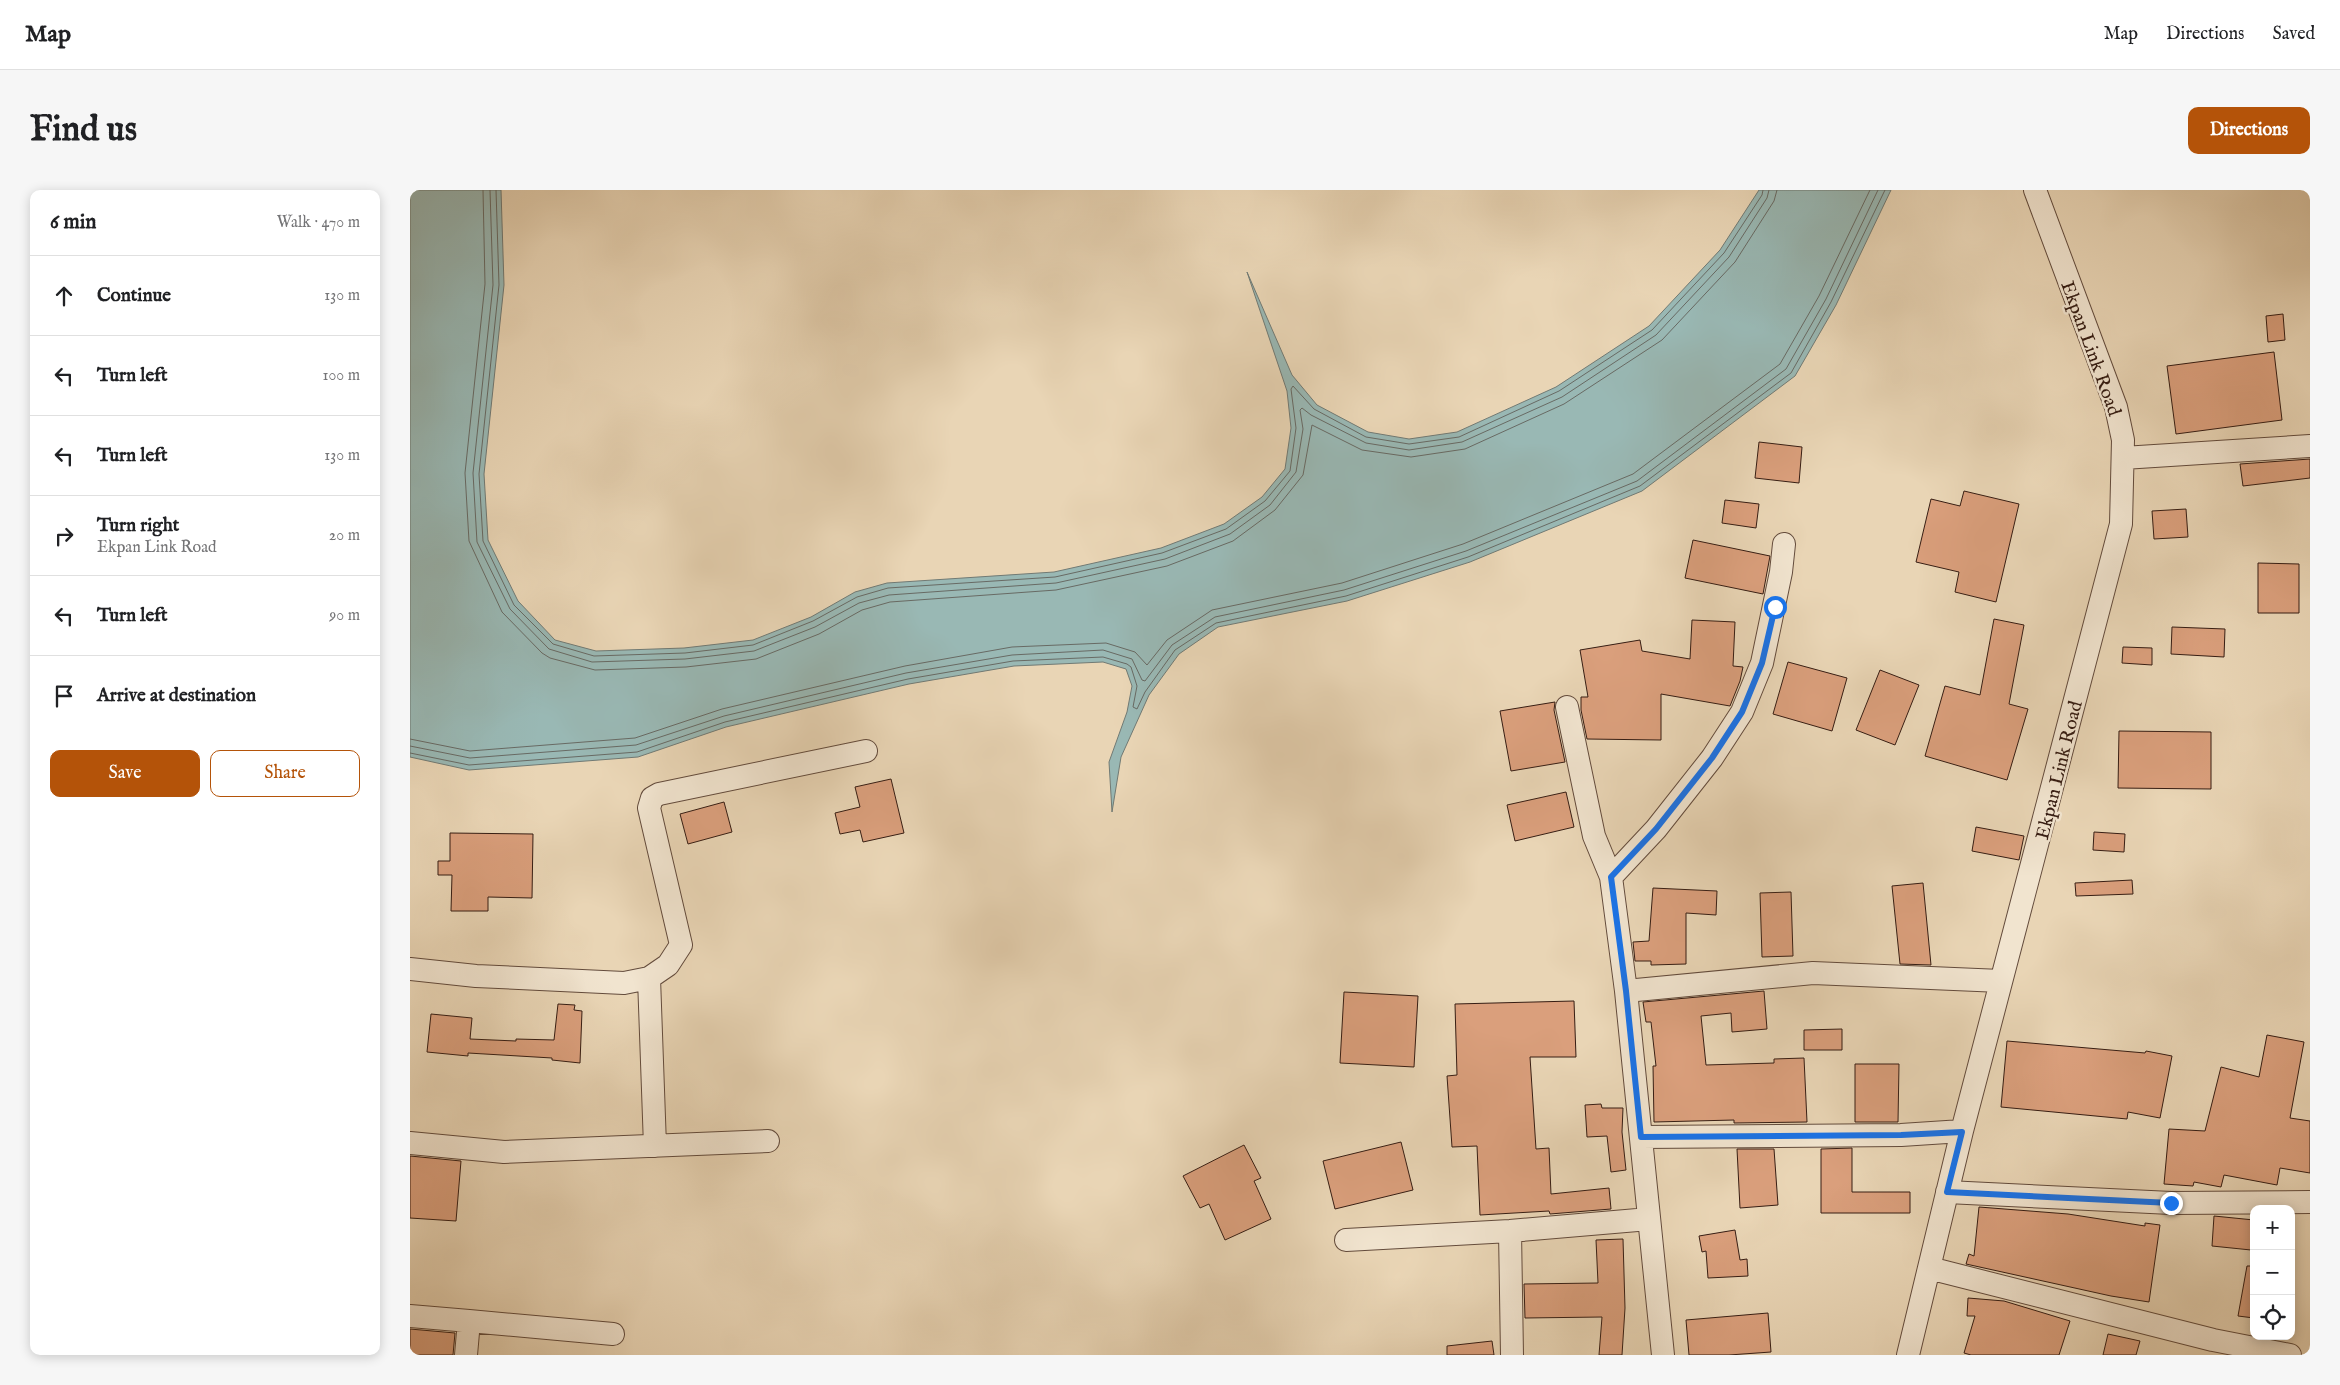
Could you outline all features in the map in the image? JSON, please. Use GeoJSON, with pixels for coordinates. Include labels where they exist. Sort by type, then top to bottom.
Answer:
{"type":"FeatureCollection","features":[{"type":"Feature","properties":{"kind":"street","name":"Ekpan Link Road"},"geometry":{"type":"LineString","coordinates":[[1908,1355],[1962,1132],[2121,524],[2123,458],[2116,407],[2035,190]]}},
{"type":"Feature","properties":{"kind":"street"},"geometry":{"type":"LineString","coordinates":[[2123,458],[2310,446]]}},
{"type":"Feature","properties":{"kind":"street"},"geometry":{"type":"LineString","coordinates":[[1611,877],[1656,829],[1712,758],[1742,712],[1762,663],[1781,572],[1784,544]]}},
{"type":"Feature","properties":{"kind":"street"},"geometry":{"type":"LineString","coordinates":[[1567,707],[1594,836],[1611,877],[1626,991],[1663,1355]]}},
{"type":"Feature","properties":{"kind":"street"},"geometry":{"type":"LineString","coordinates":[[410,969],[476,976],[624,984],[649,978],[668,965],[681,945],[649,808],[652,798],[659,794],[866,751]]}},
{"type":"Feature","properties":{"kind":"street"},"geometry":{"type":"LineString","coordinates":[[1626,991],[1813,973],[2001,981]]}},
{"type":"Feature","properties":{"kind":"street"},"geometry":{"type":"LineString","coordinates":[[649,978],[655,1146]]}},
{"type":"Feature","properties":{"kind":"street"},"geometry":{"type":"LineString","coordinates":[[1641,1137],[1901,1135],[1962,1132]]}},
{"type":"Feature","properties":{"kind":"street"},"geometry":{"type":"LineString","coordinates":[[410,1143],[504,1152],[768,1141]]}},
{"type":"Feature","properties":{"kind":"street"},"geometry":{"type":"LineString","coordinates":[[1947,1192],[2171,1203],[2310,1202]]}},
{"type":"Feature","properties":{"kind":"street"},"geometry":{"type":"LineString","coordinates":[[1346,1240],[1510,1231],[1649,1219]]}},
{"type":"Feature","properties":{"kind":"street"},"geometry":{"type":"LineString","coordinates":[[1510,1231],[1512,1355]]}},
{"type":"Feature","properties":{"kind":"street"},"geometry":{"type":"LineString","coordinates":[[1929,1268],[2213,1340],[2290,1355]]}},
{"type":"Feature","properties":{"kind":"street"},"geometry":{"type":"LineString","coordinates":[[410,1316],[614,1334]]}},
{"type":"Feature","properties":{"kind":"street"},"geometry":{"type":"LineString","coordinates":[[466,1355],[469,1321]]}},
{"type":"Feature","properties":{"kind":"water"},"geometry":{"type":"Polygon","coordinates":[[[410,190],[501,190],[504,285],[484,474],[488,540],[518,601],[555,640],[596,651],[684,648],[753,640],[811,617],[855,592],[887,583],[1054,572],[1161,548],[1224,524],[1262,497],[1285,469],[1291,428],[1287,391],[1247,272],[1292,375],[1317,405],[1368,432],[1409,439],[1457,432],[1556,387],[1649,326],[1720,250],[1759,190],[1891,190],[1836,305],[1795,376],[1642,491],[1470,562],[1347,601],[1218,627],[1179,654],[1149,695],[1121,757],[1112,812],[1109,762],[1127,712],[1132,686],[1126,669],[1103,662],[1014,666],[909,684],[726,727],[638,757],[469,770],[410,757],[410,190]]]}},
{"type":"Feature","properties":{"kind":"building"},"geometry":{"type":"Polygon","coordinates":[[[2283,314],[2285,340],[2268,342],[2266,316],[2283,314]]]}},
{"type":"Feature","properties":{"kind":"building"},"geometry":{"type":"Polygon","coordinates":[[[2274,352],[2282,420],[2176,434],[2167,366],[2274,352]]]}},
{"type":"Feature","properties":{"kind":"building"},"geometry":{"type":"Polygon","coordinates":[[[1759,442],[1802,447],[1799,483],[1755,478],[1759,442]]]}},
{"type":"Feature","properties":{"kind":"building"},"geometry":{"type":"Polygon","coordinates":[[[2310,459],[2310,478],[2243,486],[2240,464],[2310,459]]]}},
{"type":"Feature","properties":{"kind":"building"},"geometry":{"type":"Polygon","coordinates":[[[1964,491],[2019,504],[1996,602],[1955,592],[1959,572],[1916,562],[1931,499],[1960,506],[1964,491]]]}},
{"type":"Feature","properties":{"kind":"building"},"geometry":{"type":"Polygon","coordinates":[[[1725,500],[1759,504],[1756,528],[1722,523],[1725,500]]]}},
{"type":"Feature","properties":{"kind":"building"},"geometry":{"type":"Polygon","coordinates":[[[2186,509],[2188,537],[2154,539],[2152,511],[2186,509]]]}},
{"type":"Feature","properties":{"kind":"building"},"geometry":{"type":"Polygon","coordinates":[[[1693,540],[1770,556],[1763,594],[1685,578],[1693,540]]]}},
{"type":"Feature","properties":{"kind":"building"},"geometry":{"type":"Polygon","coordinates":[[[2258,563],[2299,564],[2299,613],[2258,613],[2258,563]]]}},
{"type":"Feature","properties":{"kind":"building"},"geometry":{"type":"Polygon","coordinates":[[[1994,619],[2024,625],[2009,704],[2028,709],[2007,780],[1925,756],[1945,686],[1980,695],[1994,619]]]}},
{"type":"Feature","properties":{"kind":"building"},"geometry":{"type":"Polygon","coordinates":[[[1692,620],[1735,622],[1733,666],[1743,667],[1740,681],[1730,706],[1661,694],[1661,740],[1587,739],[1581,710],[1581,697],[1588,697],[1580,650],[1640,640],[1642,651],[1690,659],[1692,620]]]}},
{"type":"Feature","properties":{"kind":"building"},"geometry":{"type":"Polygon","coordinates":[[[2172,627],[2225,629],[2224,657],[2171,654],[2172,627]]]}},
{"type":"Feature","properties":{"kind":"building"},"geometry":{"type":"Polygon","coordinates":[[[2123,647],[2152,648],[2152,665],[2122,663],[2123,647]]]}},
{"type":"Feature","properties":{"kind":"building"},"geometry":{"type":"Polygon","coordinates":[[[1788,662],[1847,678],[1832,731],[1773,714],[1788,662]]]}},
{"type":"Feature","properties":{"kind":"building"},"geometry":{"type":"Polygon","coordinates":[[[1880,670],[1919,685],[1895,745],[1856,730],[1880,670]]]}},
{"type":"Feature","properties":{"kind":"building"},"geometry":{"type":"Polygon","coordinates":[[[1555,702],[1554,710],[1565,762],[1511,771],[1500,711],[1555,702]]]}},
{"type":"Feature","properties":{"kind":"building"},"geometry":{"type":"Polygon","coordinates":[[[2119,731],[2211,732],[2211,789],[2118,788],[2119,731]]]}},
{"type":"Feature","properties":{"kind":"building"},"geometry":{"type":"Polygon","coordinates":[[[891,779],[904,833],[863,842],[860,830],[840,834],[835,813],[860,807],[855,787],[891,779]]]}},
{"type":"Feature","properties":{"kind":"building"},"geometry":{"type":"Polygon","coordinates":[[[1566,792],[1574,827],[1515,841],[1507,805],[1566,792]]]}},
{"type":"Feature","properties":{"kind":"building"},"geometry":{"type":"Polygon","coordinates":[[[724,802],[732,832],[688,844],[680,814],[724,802]]]}},
{"type":"Feature","properties":{"kind":"building"},"geometry":{"type":"Polygon","coordinates":[[[1976,827],[2024,836],[2019,860],[1972,851],[1976,827]]]}},
{"type":"Feature","properties":{"kind":"building"},"geometry":{"type":"Polygon","coordinates":[[[2094,832],[2125,834],[2124,852],[2093,850],[2094,832]]]}},
{"type":"Feature","properties":{"kind":"building"},"geometry":{"type":"Polygon","coordinates":[[[450,833],[533,834],[532,898],[488,897],[488,911],[451,911],[452,875],[438,875],[438,861],[450,861],[450,833]]]}},
{"type":"Feature","properties":{"kind":"building"},"geometry":{"type":"Polygon","coordinates":[[[2132,880],[2133,894],[2076,896],[2075,883],[2132,880]]]}},
{"type":"Feature","properties":{"kind":"building"},"geometry":{"type":"Polygon","coordinates":[[[1923,883],[1931,965],[1900,964],[1892,886],[1923,883]]]}},
{"type":"Feature","properties":{"kind":"building"},"geometry":{"type":"Polygon","coordinates":[[[1653,888],[1717,891],[1716,915],[1686,913],[1686,964],[1651,965],[1651,961],[1635,961],[1633,942],[1649,941],[1653,888]]]}},
{"type":"Feature","properties":{"kind":"building"},"geometry":{"type":"Polygon","coordinates":[[[1791,892],[1793,956],[1762,957],[1760,893],[1791,892]]]}},
{"type":"Feature","properties":{"kind":"building"},"geometry":{"type":"Polygon","coordinates":[[[1764,991],[1767,1029],[1732,1032],[1731,1013],[1701,1016],[1706,1065],[1774,1063],[1774,1059],[1804,1058],[1807,1122],[1734,1123],[1734,1120],[1654,1122],[1653,1066],[1656,1066],[1651,1022],[1646,1022],[1643,1002],[1764,991]]]}},
{"type":"Feature","properties":{"kind":"building"},"geometry":{"type":"Polygon","coordinates":[[[1344,992],[1418,996],[1414,1067],[1340,1063],[1344,992]]]}},
{"type":"Feature","properties":{"kind":"building"},"geometry":{"type":"Polygon","coordinates":[[[1574,1001],[1576,1057],[1530,1057],[1536,1149],[1549,1148],[1551,1194],[1609,1188],[1611,1209],[1550,1214],[1549,1211],[1480,1215],[1477,1146],[1452,1147],[1447,1076],[1457,1075],[1455,1004],[1574,1001]]]}},
{"type":"Feature","properties":{"kind":"building"},"geometry":{"type":"Polygon","coordinates":[[[558,1004],[575,1005],[574,1010],[582,1011],[580,1063],[552,1060],[552,1058],[468,1053],[468,1056],[427,1052],[431,1014],[472,1018],[470,1039],[554,1040],[558,1004]]]}},
{"type":"Feature","properties":{"kind":"building"},"geometry":{"type":"Polygon","coordinates":[[[1842,1029],[1842,1050],[1804,1050],[1804,1030],[1842,1029]]]}},
{"type":"Feature","properties":{"kind":"building"},"geometry":{"type":"Polygon","coordinates":[[[2267,1035],[2304,1042],[2290,1118],[2310,1121],[2310,1173],[2280,1168],[2277,1185],[2224,1175],[2221,1187],[2194,1182],[2193,1186],[2164,1184],[2169,1129],[2205,1131],[2221,1067],[2259,1077],[2267,1035]]]}},
{"type":"Feature","properties":{"kind":"building"},"geometry":{"type":"Polygon","coordinates":[[[2007,1041],[2145,1053],[2146,1051],[2172,1056],[2160,1118],[2128,1112],[2127,1119],[2001,1107],[2007,1041]]]}},
{"type":"Feature","properties":{"kind":"building"},"geometry":{"type":"Polygon","coordinates":[[[1855,1064],[1899,1064],[1898,1122],[1855,1122],[1855,1064]]]}},
{"type":"Feature","properties":{"kind":"building"},"geometry":{"type":"Polygon","coordinates":[[[1601,1104],[1602,1108],[1623,1108],[1622,1132],[1626,1170],[1611,1172],[1607,1136],[1587,1137],[1585,1105],[1601,1104]]]}},
{"type":"Feature","properties":{"kind":"building"},"geometry":{"type":"Polygon","coordinates":[[[1401,1142],[1413,1190],[1335,1209],[1323,1161],[1401,1142]]]}},
{"type":"Feature","properties":{"kind":"building"},"geometry":{"type":"Polygon","coordinates":[[[1244,1145],[1261,1178],[1254,1181],[1271,1219],[1225,1240],[1209,1204],[1200,1208],[1183,1176],[1244,1145]]]}},
{"type":"Feature","properties":{"kind":"building"},"geometry":{"type":"Polygon","coordinates":[[[1852,1148],[1852,1192],[1910,1192],[1910,1213],[1821,1213],[1821,1149],[1852,1148]]]}},
{"type":"Feature","properties":{"kind":"building"},"geometry":{"type":"Polygon","coordinates":[[[1737,1149],[1774,1149],[1778,1205],[1740,1208],[1737,1149]]]}},
{"type":"Feature","properties":{"kind":"building"},"geometry":{"type":"Polygon","coordinates":[[[410,1156],[461,1161],[456,1221],[410,1218],[410,1156]]]}},
{"type":"Feature","properties":{"kind":"building"},"geometry":{"type":"Polygon","coordinates":[[[1979,1207],[2068,1214],[2145,1226],[2145,1223],[2160,1225],[2149,1302],[2111,1296],[1966,1264],[1969,1254],[1974,1256],[1979,1207]]]}},
{"type":"Feature","properties":{"kind":"building"},"geometry":{"type":"Polygon","coordinates":[[[2214,1216],[2250,1220],[2250,1250],[2212,1246],[2214,1216]]]}},
{"type":"Feature","properties":{"kind":"building"},"geometry":{"type":"Polygon","coordinates":[[[1735,1230],[1740,1260],[1747,1259],[1748,1276],[1708,1278],[1706,1251],[1702,1252],[1699,1236],[1735,1230]]]}},
{"type":"Feature","properties":{"kind":"building"},"geometry":{"type":"Polygon","coordinates":[[[1623,1239],[1625,1308],[1622,1355],[1599,1355],[1602,1317],[1525,1318],[1524,1284],[1598,1283],[1596,1240],[1623,1239]]]}},
{"type":"Feature","properties":{"kind":"building"},"geometry":{"type":"Polygon","coordinates":[[[2247,1266],[2250,1266],[2250,1318],[2238,1316],[2247,1266]]]}},
{"type":"Feature","properties":{"kind":"building"},"geometry":{"type":"Polygon","coordinates":[[[1968,1298],[2004,1301],[2070,1321],[2059,1355],[1971,1355],[1964,1353],[1975,1316],[1967,1316],[1968,1298]]]}},
{"type":"Feature","properties":{"kind":"building"},"geometry":{"type":"Polygon","coordinates":[[[1768,1313],[1771,1352],[1689,1355],[1686,1320],[1768,1313]]]}},
{"type":"Feature","properties":{"kind":"building"},"geometry":{"type":"Polygon","coordinates":[[[410,1329],[455,1333],[453,1355],[410,1355],[410,1329]]]}},
{"type":"Feature","properties":{"kind":"building"},"geometry":{"type":"Polygon","coordinates":[[[2108,1334],[2140,1341],[2136,1355],[2103,1355],[2108,1334]]]}},
{"type":"Feature","properties":{"kind":"building"},"geometry":{"type":"Polygon","coordinates":[[[1492,1341],[1494,1355],[1447,1355],[1447,1346],[1492,1341]]]}},
{"type":"Feature","properties":{"kind":"route"},"geometry":{"type":"LineString","coordinates":[[1775,607],[1762,663],[1742,712],[1712,758],[1680,796],[1656,829],[1611,877],[1626,991],[1641,1137],[1901,1135],[1962,1132],[1947,1192],[2171,1203]]}}]}
